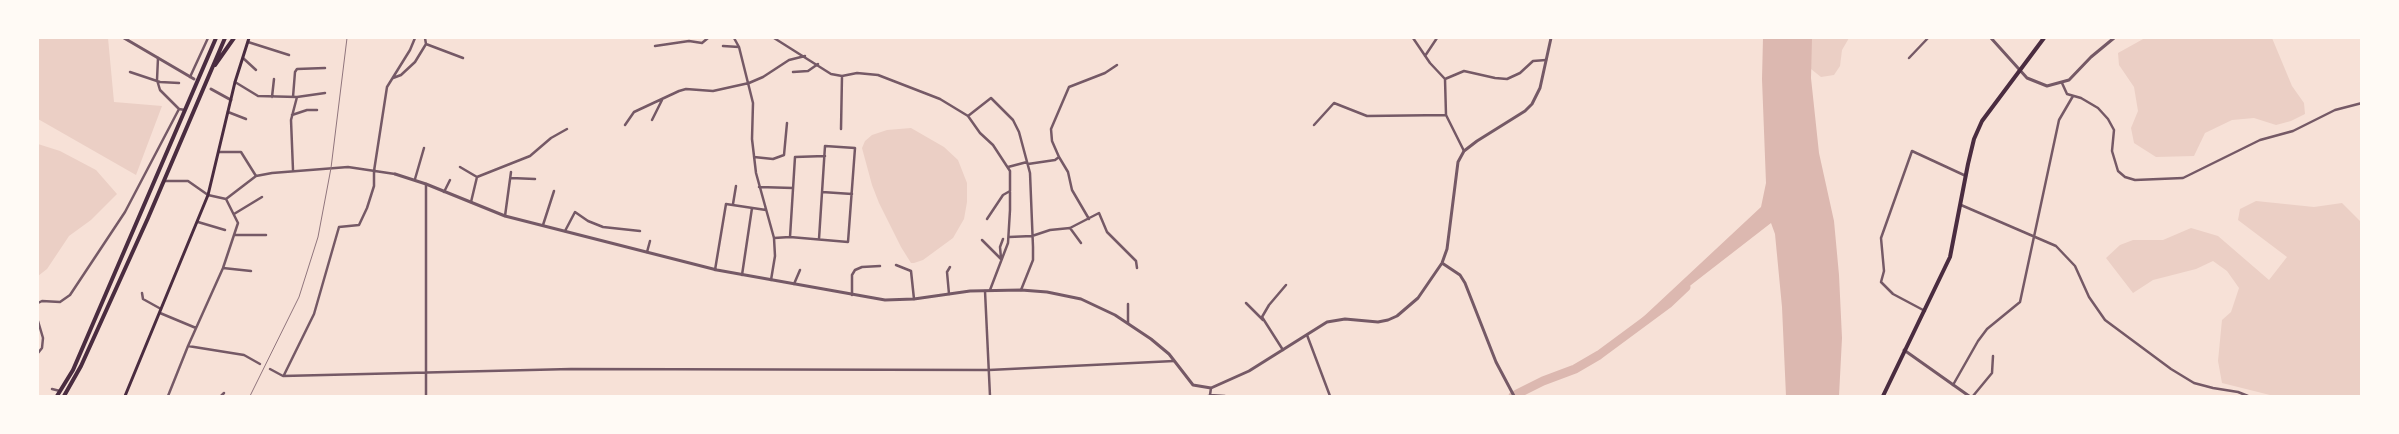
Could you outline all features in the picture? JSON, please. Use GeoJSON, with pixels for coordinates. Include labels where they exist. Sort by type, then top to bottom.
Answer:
{"type":"FeatureCollection","features":[{"type":"Feature","properties":{"kind":"main road"},"geometry":{"type":"LineString","coordinates":[[57,396],[73,370],[216,38]]}},
{"type":"Feature","properties":{"kind":"main road"},"geometry":{"type":"LineString","coordinates":[[64,396],[81,366],[164,181],[225,38]]}},
{"type":"Feature","properties":{"kind":"main road"},"geometry":{"type":"LineString","coordinates":[[211,71],[234,38]]}},
{"type":"Feature","properties":{"kind":"main road"},"geometry":{"type":"LineString","coordinates":[[125,396],[208,195],[235,82],[250,38]]}},
{"type":"Feature","properties":{"kind":"main road"},"geometry":{"type":"LineString","coordinates":[[1883,396],[1950,257],[1974,139],[1982,121],[2018,70],[2044,38]]}},
{"type":"Feature","properties":{"kind":"street"},"geometry":{"type":"LineString","coordinates":[[124,38],[194,79]]}},
{"type":"Feature","properties":{"kind":"street"},"geometry":{"type":"LineString","coordinates":[[190,76],[208,38]]}},
{"type":"Feature","properties":{"kind":"street"},"geometry":{"type":"LineString","coordinates":[[283,376],[314,314],[339,227],[359,226],[372,194],[387,87],[410,50],[415,38]]}},
{"type":"Feature","properties":{"kind":"street"},"geometry":{"type":"LineString","coordinates":[[392,78],[408,70],[426,44],[425,38]]}},
{"type":"Feature","properties":{"kind":"street"},"geometry":{"type":"LineString","coordinates":[[656,46],[689,42],[702,43],[708,38]]}},
{"type":"Feature","properties":{"kind":"street"},"geometry":{"type":"LineString","coordinates":[[734,38],[739,47],[749,83],[753,103],[752,139],[754,158],[759,187],[774,238],[775,256],[771,280]]}},
{"type":"Feature","properties":{"kind":"street"},"geometry":{"type":"LineString","coordinates":[[774,38],[828,72],[842,76],[857,73],[878,75],[940,99],[968,116],[980,133],[993,145],[1008,167],[1010,191],[1009,237],[1002,259],[987,290],[990,396]]}},
{"type":"Feature","properties":{"kind":"street"},"geometry":{"type":"LineString","coordinates":[[1413,38],[1425,56],[1445,79],[1446,115],[1464,152]]}},
{"type":"Feature","properties":{"kind":"street"},"geometry":{"type":"LineString","coordinates":[[1425,56],[1437,38]]}},
{"type":"Feature","properties":{"kind":"street"},"geometry":{"type":"LineString","coordinates":[[226,199],[256,176],[294,170],[348,167],[415,179],[505,216],[646,254],[742,275],[885,300],[914,299],[987,290],[1047,292],[1081,299],[1128,323],[1160,346],[1194,385],[1211,388],[1249,372],[1306,333],[1326,322],[1336,319],[1378,322],[1397,316],[1418,298],[1442,263],[1450,235],[1455,174],[1458,162],[1464,152],[1477,140],[1529,108],[1540,88],[1551,38]]}},
{"type":"Feature","properties":{"kind":"street"},"geometry":{"type":"LineString","coordinates":[[1909,58],[1928,38]]}},
{"type":"Feature","properties":{"kind":"street"},"geometry":{"type":"LineString","coordinates":[[1991,38],[2018,70],[2038,84],[2047,86],[2068,80],[2114,38]]}},
{"type":"Feature","properties":{"kind":"street"},"geometry":{"type":"LineString","coordinates":[[248,42],[289,55]]}},
{"type":"Feature","properties":{"kind":"street"},"geometry":{"type":"LineString","coordinates":[[426,44],[463,58]]}},
{"type":"Feature","properties":{"kind":"street"},"geometry":{"type":"LineString","coordinates":[[723,46],[739,47]]}},
{"type":"Feature","properties":{"kind":"street"},"geometry":{"type":"LineString","coordinates":[[625,125],[634,112],[686,89],[707,91],[749,83],[763,77],[789,60],[805,56]]}},
{"type":"Feature","properties":{"kind":"street"},"geometry":{"type":"LineString","coordinates":[[158,58],[157,80],[160,90],[179,109],[186,110]]}},
{"type":"Feature","properties":{"kind":"street"},"geometry":{"type":"LineString","coordinates":[[243,58],[256,70]]}},
{"type":"Feature","properties":{"kind":"street"},"geometry":{"type":"LineString","coordinates":[[1445,79],[1464,70],[1503,79],[1520,73],[1533,61],[1546,60]]}},
{"type":"Feature","properties":{"kind":"street"},"geometry":{"type":"LineString","coordinates":[[793,72],[808,72],[818,64]]}},
{"type":"Feature","properties":{"kind":"street"},"geometry":{"type":"LineString","coordinates":[[1089,219],[1072,190],[1068,172],[1058,157],[1052,141],[1051,129],[1069,87],[1105,73],[1117,65]]}},
{"type":"Feature","properties":{"kind":"street"},"geometry":{"type":"LineString","coordinates":[[294,170],[292,115],[295,97],[295,72],[297,69],[325,68]]}},
{"type":"Feature","properties":{"kind":"street"},"geometry":{"type":"LineString","coordinates":[[130,72],[170,83],[179,82]]}},
{"type":"Feature","properties":{"kind":"street"},"geometry":{"type":"LineString","coordinates":[[841,128],[842,76]]}},
{"type":"Feature","properties":{"kind":"street"},"geometry":{"type":"LineString","coordinates":[[272,97],[274,79]]}},
{"type":"Feature","properties":{"kind":"street"},"geometry":{"type":"LineString","coordinates":[[235,82],[253,95],[295,97],[325,93]]}},
{"type":"Feature","properties":{"kind":"street"},"geometry":{"type":"LineString","coordinates":[[2062,83],[2065,91],[2098,108],[2108,119],[2114,130],[2113,156],[2122,175],[2143,180],[2183,178],[2260,140],[2293,131],[2334,110],[2362,104]]}},
{"type":"Feature","properties":{"kind":"street"},"geometry":{"type":"LineString","coordinates":[[211,89],[232,100]]}},
{"type":"Feature","properties":{"kind":"street"},"geometry":{"type":"LineString","coordinates":[[1954,385],[1978,341],[1987,329],[2020,302],[2059,120],[2073,96]]}},
{"type":"Feature","properties":{"kind":"street"},"geometry":{"type":"LineString","coordinates":[[652,120],[663,98]]}},
{"type":"Feature","properties":{"kind":"street"},"geometry":{"type":"LineString","coordinates":[[968,116],[991,98],[1013,120],[1020,132],[1028,163],[1033,260],[1020,290]]}},
{"type":"Feature","properties":{"kind":"street"},"geometry":{"type":"LineString","coordinates":[[1314,125],[1334,102],[1367,116],[1446,115]]}},
{"type":"Feature","properties":{"kind":"street"},"geometry":{"type":"LineString","coordinates":[[38,303],[42,301],[60,302],[70,295],[125,212],[179,109]]}},
{"type":"Feature","properties":{"kind":"street"},"geometry":{"type":"LineString","coordinates":[[292,115],[307,110],[317,110]]}},
{"type":"Feature","properties":{"kind":"street"},"geometry":{"type":"LineString","coordinates":[[228,112],[246,119]]}},
{"type":"Feature","properties":{"kind":"street"},"geometry":{"type":"LineString","coordinates":[[754,158],[773,159],[784,155],[787,123]]}},
{"type":"Feature","properties":{"kind":"street"},"geometry":{"type":"LineString","coordinates":[[477,177],[530,156],[551,138],[567,129]]}},
{"type":"Feature","properties":{"kind":"street"},"geometry":{"type":"LineString","coordinates":[[774,238],[790,237],[819,240],[848,242],[855,148],[826,146],[819,240]]}},
{"type":"Feature","properties":{"kind":"street"},"geometry":{"type":"LineString","coordinates":[[415,179],[424,148]]}},
{"type":"Feature","properties":{"kind":"street"},"geometry":{"type":"LineString","coordinates":[[1925,311],[1893,294],[1881,282],[1884,271],[1880,238],[1912,151],[1966,176]]}},
{"type":"Feature","properties":{"kind":"street"},"geometry":{"type":"LineString","coordinates":[[219,152],[241,152],[256,176]]}},
{"type":"Feature","properties":{"kind":"street"},"geometry":{"type":"LineString","coordinates":[[790,237],[795,157],[825,156]]}},
{"type":"Feature","properties":{"kind":"street"},"geometry":{"type":"LineString","coordinates":[[1008,167],[1054,160],[1058,157]]}},
{"type":"Feature","properties":{"kind":"street"},"geometry":{"type":"LineString","coordinates":[[460,166],[477,177]]}},
{"type":"Feature","properties":{"kind":"street"},"geometry":{"type":"LineString","coordinates":[[505,216],[511,172]]}},
{"type":"Feature","properties":{"kind":"street"},"geometry":{"type":"LineString","coordinates":[[470,203],[477,177]]}},
{"type":"Feature","properties":{"kind":"street"},"geometry":{"type":"LineString","coordinates":[[511,178],[535,179]]}},
{"type":"Feature","properties":{"kind":"street"},"geometry":{"type":"LineString","coordinates":[[444,192],[450,180]]}},
{"type":"Feature","properties":{"kind":"street"},"geometry":{"type":"LineString","coordinates":[[164,181],[188,182],[208,195],[226,199],[238,223],[223,268],[168,396]]}},
{"type":"Feature","properties":{"kind":"street"},"geometry":{"type":"LineString","coordinates":[[426,184],[426,396]]}},
{"type":"Feature","properties":{"kind":"street"},"geometry":{"type":"LineString","coordinates":[[733,204],[736,186]]}},
{"type":"Feature","properties":{"kind":"street"},"geometry":{"type":"LineString","coordinates":[[759,187],[792,188]]}},
{"type":"Feature","properties":{"kind":"street"},"geometry":{"type":"LineString","coordinates":[[543,225],[554,191]]}},
{"type":"Feature","properties":{"kind":"street"},"geometry":{"type":"LineString","coordinates":[[988,219],[1003,195],[1010,191]]}},
{"type":"Feature","properties":{"kind":"street"},"geometry":{"type":"LineString","coordinates":[[455,196],[457,192]]}},
{"type":"Feature","properties":{"kind":"street"},"geometry":{"type":"LineString","coordinates":[[822,192],[852,194]]}},
{"type":"Feature","properties":{"kind":"street"},"geometry":{"type":"LineString","coordinates":[[234,214],[262,197]]}},
{"type":"Feature","properties":{"kind":"street"},"geometry":{"type":"LineString","coordinates":[[715,270],[726,204],[766,210]]}},
{"type":"Feature","properties":{"kind":"street"},"geometry":{"type":"LineString","coordinates":[[1961,205],[2056,246],[2075,266],[2089,297],[2105,320],[2171,369],[2194,383],[2238,392],[2248,396]]}},
{"type":"Feature","properties":{"kind":"street"},"geometry":{"type":"LineString","coordinates":[[742,275],[752,208]]}},
{"type":"Feature","properties":{"kind":"street"},"geometry":{"type":"LineString","coordinates":[[565,231],[575,212],[588,221],[603,227],[640,231]]}},
{"type":"Feature","properties":{"kind":"street"},"geometry":{"type":"LineString","coordinates":[[1009,237],[1032,236],[1050,230],[1070,228],[1099,213],[1107,232],[1136,261],[1137,268]]}},
{"type":"Feature","properties":{"kind":"street"},"geometry":{"type":"LineString","coordinates":[[198,222],[225,230]]}},
{"type":"Feature","properties":{"kind":"street"},"geometry":{"type":"LineString","coordinates":[[1070,228],[1081,243]]}},
{"type":"Feature","properties":{"kind":"street"},"geometry":{"type":"LineString","coordinates":[[234,235],[266,235]]}},
{"type":"Feature","properties":{"kind":"street"},"geometry":{"type":"LineString","coordinates":[[1002,259],[1000,246],[1003,239]]}},
{"type":"Feature","properties":{"kind":"street"},"geometry":{"type":"LineString","coordinates":[[982,240],[1002,259]]}},
{"type":"Feature","properties":{"kind":"street"},"geometry":{"type":"LineString","coordinates":[[646,254],[650,241]]}},
{"type":"Feature","properties":{"kind":"street"},"geometry":{"type":"LineString","coordinates":[[1442,263],[1460,275],[1465,283],[1482,330],[1514,396]]}},
{"type":"Feature","properties":{"kind":"street"},"geometry":{"type":"LineString","coordinates":[[896,265],[911,271],[914,299]]}},
{"type":"Feature","properties":{"kind":"street"},"geometry":{"type":"LineString","coordinates":[[852,294],[852,275],[855,270],[862,266],[880,266]]}},
{"type":"Feature","properties":{"kind":"street"},"geometry":{"type":"LineString","coordinates":[[949,294],[947,272],[950,267]]}},
{"type":"Feature","properties":{"kind":"street"},"geometry":{"type":"LineString","coordinates":[[223,268],[251,271]]}},
{"type":"Feature","properties":{"kind":"street"},"geometry":{"type":"LineString","coordinates":[[794,284],[800,270]]}},
{"type":"Feature","properties":{"kind":"street"},"geometry":{"type":"LineString","coordinates":[[1263,320],[1269,305],[1286,285]]}},
{"type":"Feature","properties":{"kind":"street"},"geometry":{"type":"LineString","coordinates":[[142,293],[143,299],[160,311],[196,328]]}},
{"type":"Feature","properties":{"kind":"street"},"geometry":{"type":"LineString","coordinates":[[1246,303],[1263,320],[1283,350]]}},
{"type":"Feature","properties":{"kind":"street"},"geometry":{"type":"LineString","coordinates":[[1128,304],[1128,323]]}},
{"type":"Feature","properties":{"kind":"street"},"geometry":{"type":"LineString","coordinates":[[38,321],[44,338],[42,348],[38,353]]}},
{"type":"Feature","properties":{"kind":"street"},"geometry":{"type":"LineString","coordinates":[[1306,333],[1330,396]]}},
{"type":"Feature","properties":{"kind":"street"},"geometry":{"type":"LineString","coordinates":[[188,346],[244,355],[260,364]]}},
{"type":"Feature","properties":{"kind":"street"},"geometry":{"type":"LineString","coordinates":[[1904,350],[1971,396],[1992,373],[1993,356]]}},
{"type":"Feature","properties":{"kind":"street"},"geometry":{"type":"LineString","coordinates":[[270,370],[283,376],[571,369],[989,370],[1174,361]]}},
{"type":"Feature","properties":{"kind":"street"},"geometry":{"type":"LineString","coordinates":[[1211,388],[1209,396],[1225,396]]}},
{"type":"Feature","properties":{"kind":"street"},"geometry":{"type":"LineString","coordinates":[[52,389],[60,391]]}},
{"type":"Feature","properties":{"kind":"street"},"geometry":{"type":"LineString","coordinates":[[221,396],[224,393]]}},
{"type":"Feature","properties":{"kind":"shaded area"},"geometry":{"type":"Polygon","coordinates":[[[38,38],[108,38],[114,102],[162,106],[136,175],[38,119],[38,38]]]}},
{"type":"Feature","properties":{"kind":"shaded area"},"geometry":{"type":"Polygon","coordinates":[[[1763,38],[1812,38],[1811,78],[1819,153],[1834,221],[1839,275],[1842,338],[1839,396],[1786,396],[1782,307],[1775,234],[1771,223],[1611,347],[1761,207],[1766,183],[1762,79],[1763,38]]]}},
{"type":"Feature","properties":{"kind":"shaded area"},"geometry":{"type":"Polygon","coordinates":[[[1811,38],[1849,38],[1842,50],[1840,66],[1834,75],[1821,77],[1811,69],[1811,38]]]}},
{"type":"Feature","properties":{"kind":"shaded area"},"geometry":{"type":"Polygon","coordinates":[[[2145,38],[2272,38],[2292,86],[2304,103],[2305,114],[2291,121],[2276,125],[2254,118],[2232,120],[2205,133],[2194,156],[2156,157],[2134,143],[2131,128],[2138,111],[2134,87],[2119,65],[2118,53],[2145,38]]]}},
{"type":"Feature","properties":{"kind":"shaded area"},"geometry":{"type":"Polygon","coordinates":[[[911,128],[944,147],[958,160],[967,183],[967,202],[964,219],[953,238],[923,260],[914,263],[911,263],[901,247],[879,203],[862,148],[865,141],[872,135],[887,130],[911,128]]]}},
{"type":"Feature","properties":{"kind":"shaded area"},"geometry":{"type":"Polygon","coordinates":[[[38,144],[60,151],[96,170],[117,194],[91,220],[69,236],[47,269],[38,276],[38,144]]]}},
{"type":"Feature","properties":{"kind":"shaded area"},"geometry":{"type":"Polygon","coordinates":[[[2256,201],[2314,207],[2342,203],[2361,222],[2361,396],[2274,396],[2222,383],[2218,361],[2222,320],[2231,312],[2239,288],[2227,271],[2213,261],[2196,269],[2153,280],[2133,293],[2106,258],[2120,245],[2133,240],[2163,240],[2191,228],[2218,236],[2269,280],[2287,257],[2238,220],[2240,209],[2256,201]]]}},
{"type":"Feature","properties":{"kind":"waterway"},"geometry":{"type":"LineString","coordinates":[[1513,396],[1543,381],[1575,369],[1599,355],[1668,304],[1686,287]]}},
{"type":"Feature","properties":{"kind":"railway"},"geometry":{"type":"LineString","coordinates":[[250,396],[299,297],[318,237],[331,168],[347,38]]}}]}
